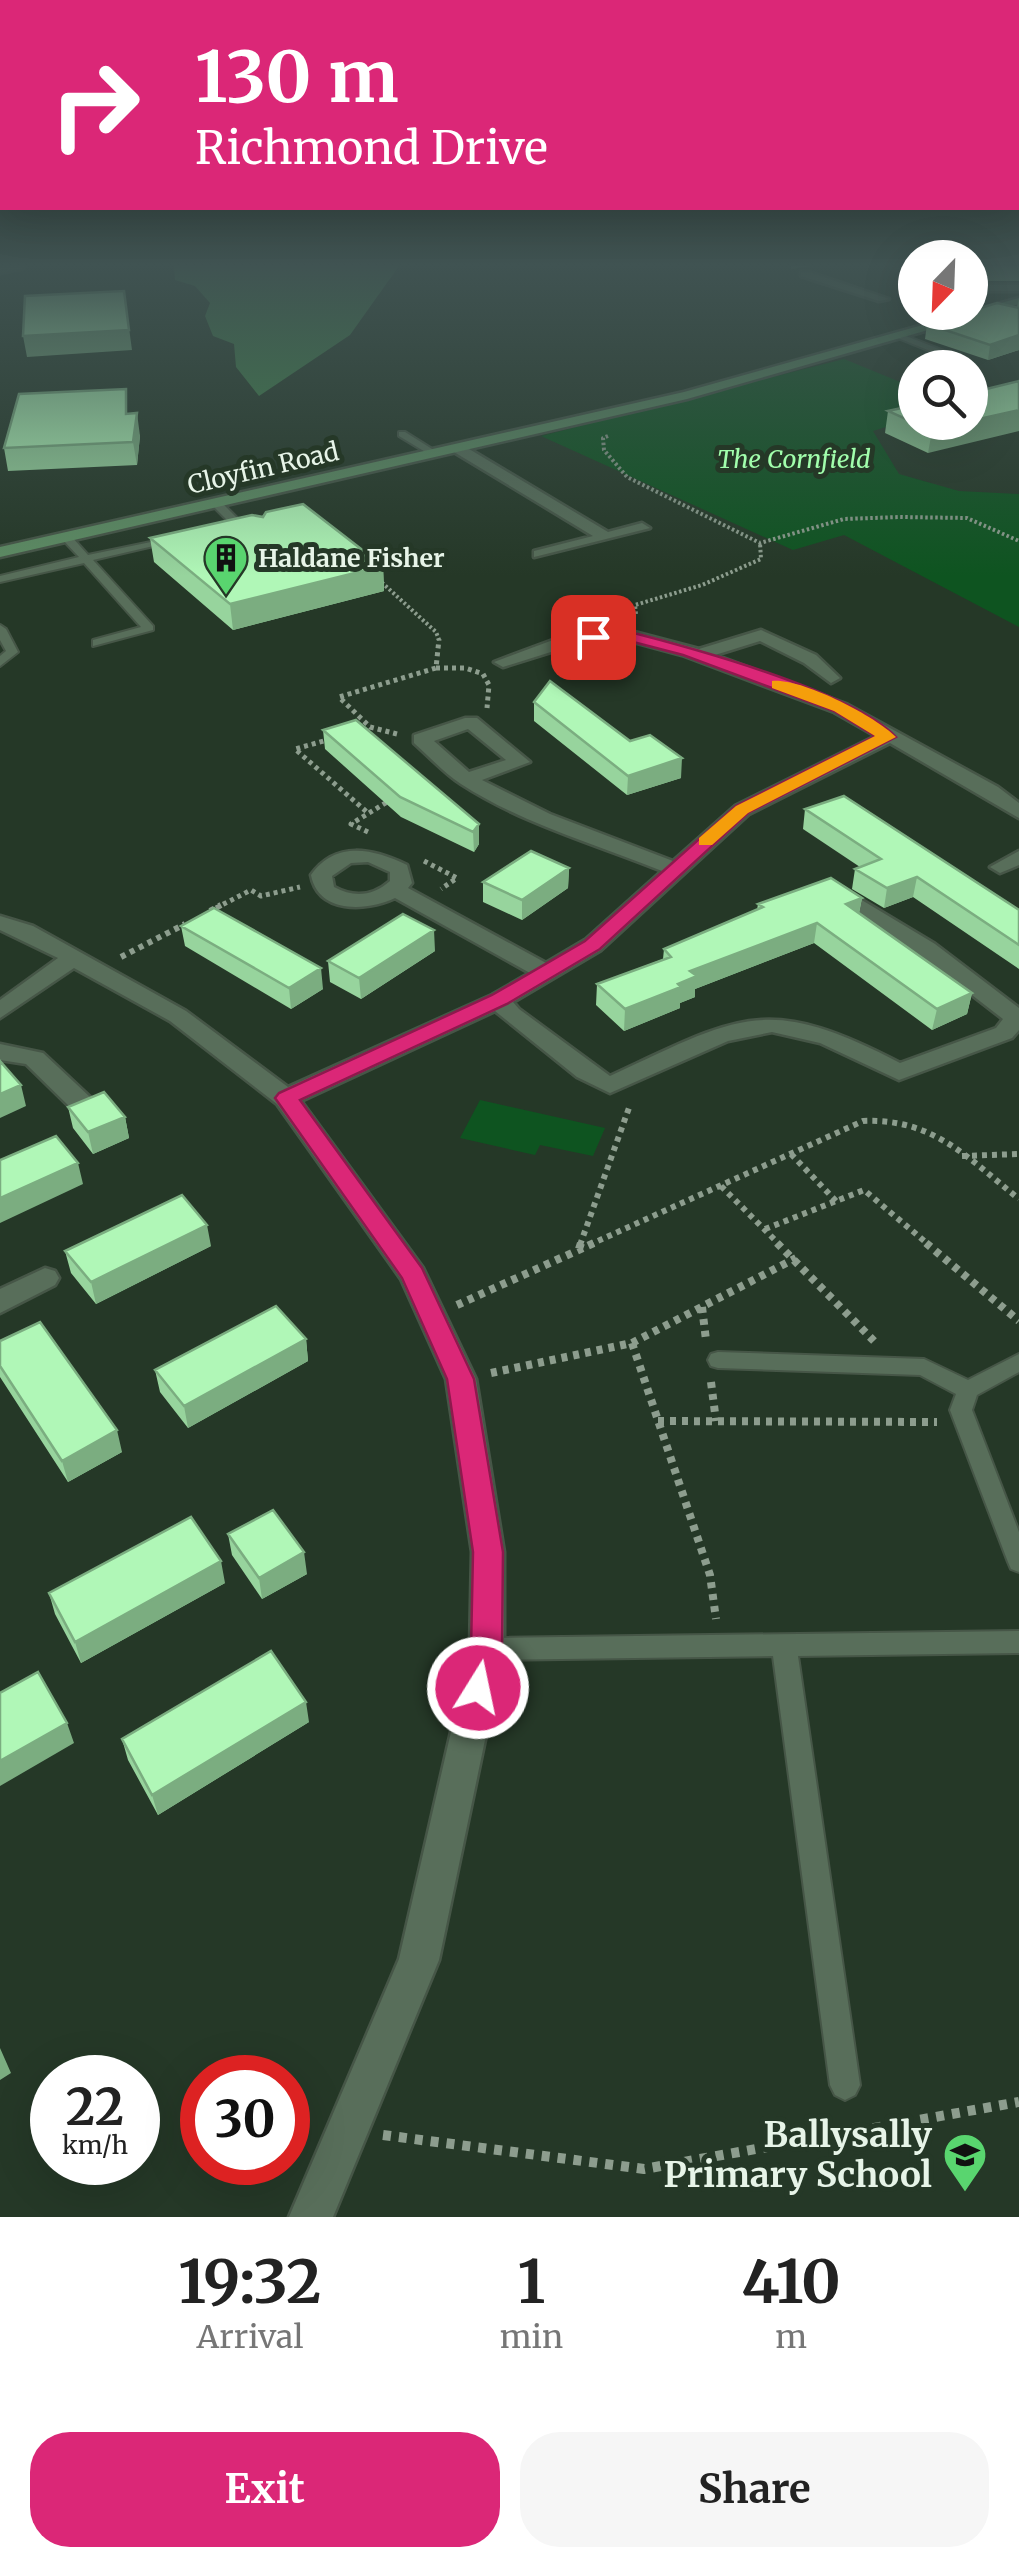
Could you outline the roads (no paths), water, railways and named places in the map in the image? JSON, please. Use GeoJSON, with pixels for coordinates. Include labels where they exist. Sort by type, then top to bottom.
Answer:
{"type":"FeatureCollection","features":[{"type":"Feature","properties":{"kind":"main road","name":"Cloyfin Road"},"geometry":{"type":"LineString","coordinates":[[3,548],[67,538],[458,449],[780,369]]}},
{"type":"Feature","properties":{"kind":"street"},"geometry":{"type":"LineString","coordinates":[[458,449],[606,537]]}},
{"type":"Feature","properties":{"kind":"street"},"geometry":{"type":"LineString","coordinates":[[539,554],[642,528]]}},
{"type":"Feature","properties":{"kind":"street"},"geometry":{"type":"LineString","coordinates":[[503,662],[567,641],[618,634],[699,655],[840,708],[991,791],[1019,812]]}},
{"type":"Feature","properties":{"kind":"street"},"geometry":{"type":"LineString","coordinates":[[699,655],[761,635],[800,652],[831,678]]}},
{"type":"Feature","properties":{"kind":"street"},"geometry":{"type":"LineString","coordinates":[[465,779],[520,762],[471,722],[421,739],[465,779],[589,838],[674,869]]}},
{"type":"Feature","properties":{"kind":"street"},"geometry":{"type":"LineString","coordinates":[[286,1098],[500,1000],[592,945],[742,810],[888,737]]}},
{"type":"Feature","properties":{"kind":"street"},"geometry":{"type":"LineString","coordinates":[[372,856],[400,869],[401,883],[395,890],[372,900],[344,900],[324,890],[321,875],[335,862],[372,856]]}},
{"type":"Feature","properties":{"kind":"street"},"geometry":{"type":"LineString","coordinates":[[500,1000],[506,1013],[554,1043],[584,1075],[610,1086],[754,1026],[795,1028],[835,1040],[899,1072],[1004,1034],[1017,1018],[927,949],[830,888]]}},
{"type":"Feature","properties":{"kind":"street"},"geometry":{"type":"LineString","coordinates":[[395,890],[546,972]]}},
{"type":"Feature","properties":{"kind":"street"},"geometry":{"type":"LineString","coordinates":[[0,924],[25,931],[178,1016],[286,1098],[413,1274],[461,1379],[488,1552],[487,1649],[419,1960],[311,2217]]}},
{"type":"Feature","properties":{"kind":"street"},"geometry":{"type":"LineString","coordinates":[[0,1012],[73,958]]}},
{"type":"Feature","properties":{"kind":"street"},"geometry":{"type":"LineString","coordinates":[[0,1052],[34,1058],[82,1103]]}},
{"type":"Feature","properties":{"kind":"street"},"geometry":{"type":"LineString","coordinates":[[0,1302],[45,1278]]}},
{"type":"Feature","properties":{"kind":"lane"},"geometry":{"type":"LineString","coordinates":[[402,434],[434,454]]}},
{"type":"Feature","properties":{"kind":"lane"},"geometry":{"type":"LineString","coordinates":[[217,504],[228,523],[249,525],[261,535]]}},
{"type":"Feature","properties":{"kind":"lane"},"geometry":{"type":"LineString","coordinates":[[67,538],[149,628],[97,643]]}},
{"type":"Feature","properties":{"kind":"lane"},"geometry":{"type":"LineString","coordinates":[[0,579],[176,538]]}},
{"type":"Feature","properties":{"kind":"lane"},"geometry":{"type":"LineString","coordinates":[[0,629],[12,652],[0,662]]}},
{"type":"Feature","properties":{"kind":"lane"},"geometry":{"type":"LineString","coordinates":[[718,1360],[924,1367],[968,1390]]}},
{"type":"Feature","properties":{"kind":"lane"},"geometry":{"type":"LineString","coordinates":[[1019,1362],[968,1390],[961,1410],[1019,1562]]}},
{"type":"Feature","properties":{"kind":"lane"},"geometry":{"type":"LineString","coordinates":[[487,1649],[1019,1642]]}},
{"type":"Feature","properties":{"kind":"lane"},"geometry":{"type":"LineString","coordinates":[[784,1645],[845,2084]]}},
{"type":"Feature","properties":{"kind":"place","name":"Haldane Fisher"},"geometry":{"type":"Point","coordinates":[226,596]}},
{"type":"Feature","properties":{"kind":"place","name":"Ballysally Primary School"},"geometry":{"type":"Point","coordinates":[965,2193]}},
{"type":"Feature","properties":{"kind":"park label","name":"The Cornfield"},"geometry":{"type":"Point","coordinates":[794,459]}}]}
